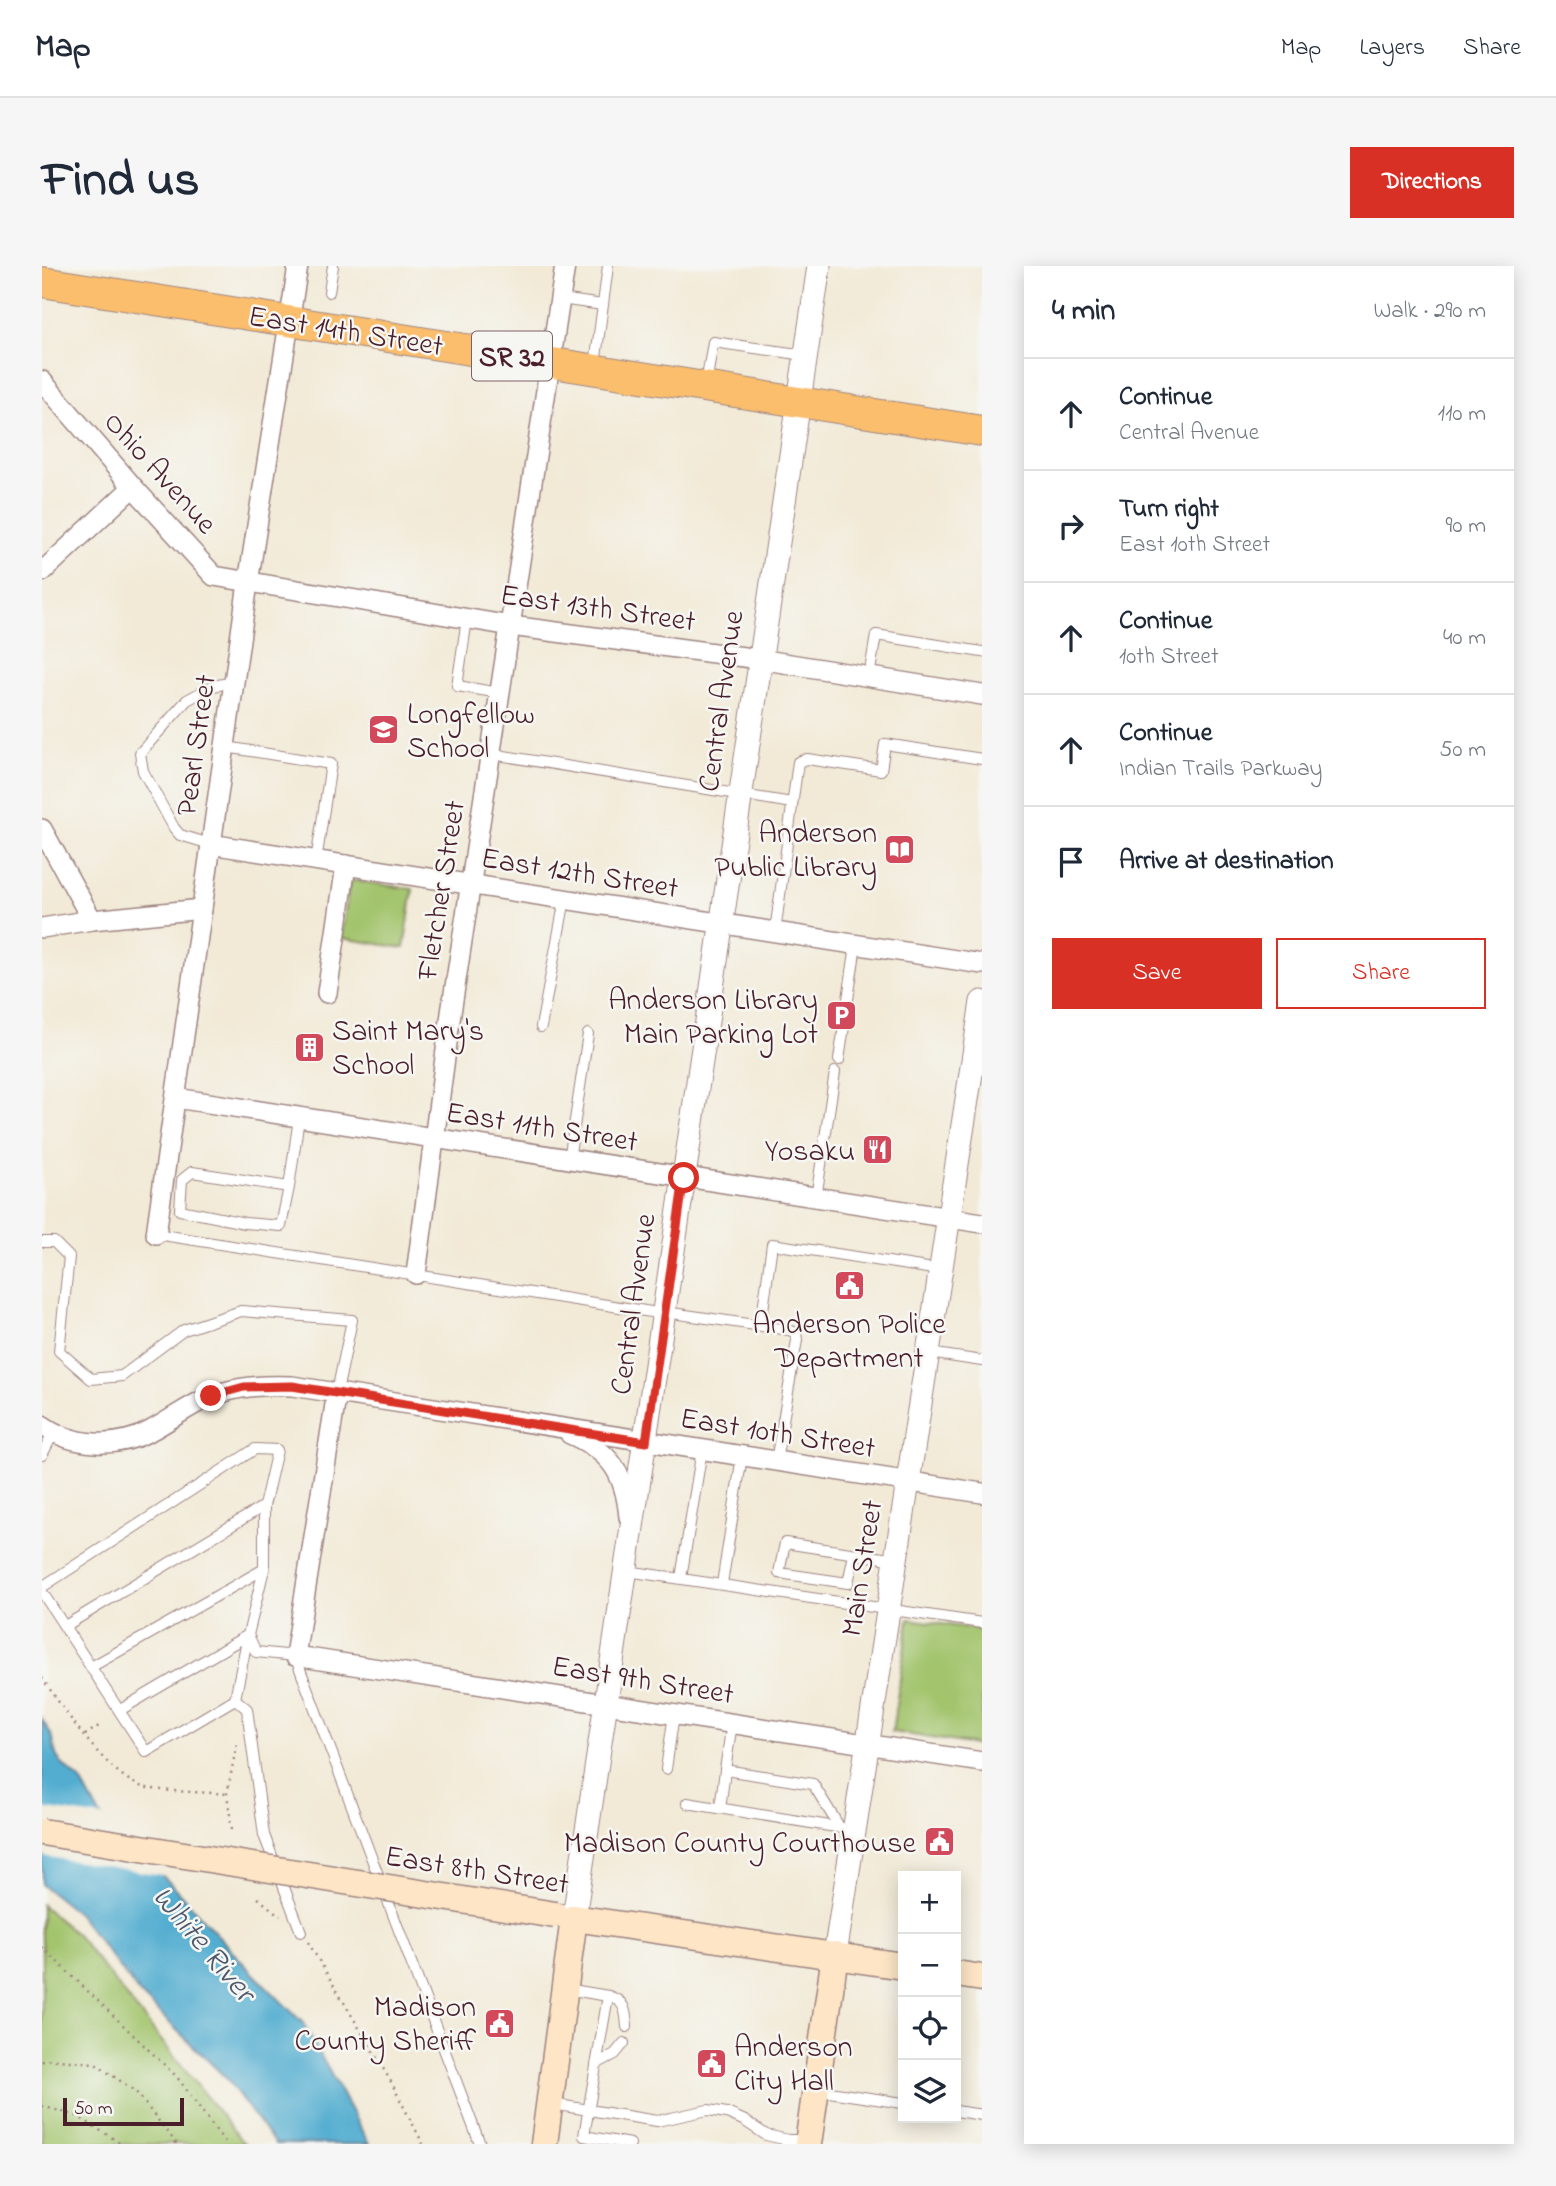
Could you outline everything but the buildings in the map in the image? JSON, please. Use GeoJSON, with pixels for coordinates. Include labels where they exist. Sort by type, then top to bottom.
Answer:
{"type":"FeatureCollection","features":[{"type":"Feature","properties":{"kind":"main road","name":"East 14th Street"},"geometry":{"type":"LineString","coordinates":[[42,282],[982,431]]}},
{"type":"Feature","properties":{"kind":"main road","name":"East 8th Street"},"geometry":{"type":"LineString","coordinates":[[42,1832],[564,1916],[898,1965]]}},
{"type":"Feature","properties":{"kind":"main road","name":"Central Avenue"},"geometry":{"type":"LineString","coordinates":[[544,2144],[564,1989],[564,1916]]}},
{"type":"Feature","properties":{"kind":"main road","name":"Main Street"},"geometry":{"type":"LineString","coordinates":[[808,2142],[835,1955]]}},
{"type":"Feature","properties":{"kind":"main road"},"geometry":{"type":"LineString","coordinates":[[961,1975],[982,1978]]}},
{"type":"Feature","properties":{"kind":"street","name":"Pearl Street"},"geometry":{"type":"LineString","coordinates":[[156,1234],[248,583],[298,266]]}},
{"type":"Feature","properties":{"kind":"street","name":"Fletcher Street"},"geometry":{"type":"LineString","coordinates":[[416,1274],[470,885],[565,266]]}},
{"type":"Feature","properties":{"kind":"street","name":"Central Avenue"},"geometry":{"type":"LineString","coordinates":[[564,1916],[606,1704],[627,1571],[818,266]]}},
{"type":"Feature","properties":{"kind":"street","name":"Ohio Avenue"},"geometry":{"type":"LineString","coordinates":[[42,381],[214,576],[248,583]]}},
{"type":"Feature","properties":{"kind":"street"},"geometry":{"type":"LineString","coordinates":[[42,572],[133,487]]}},
{"type":"Feature","properties":{"kind":"street","name":"East 13th Street"},"geometry":{"type":"LineString","coordinates":[[248,583],[511,626],[759,659],[982,695]]}},
{"type":"Feature","properties":{"kind":"street"},"geometry":{"type":"LineString","coordinates":[[42,829],[92,920]]}},
{"type":"Feature","properties":{"kind":"street","name":"East 12th Street"},"geometry":{"type":"LineString","coordinates":[[210,844],[982,964]]}},
{"type":"Feature","properties":{"kind":"street"},"geometry":{"type":"LineString","coordinates":[[327,993],[346,865]]}},
{"type":"Feature","properties":{"kind":"street"},"geometry":{"type":"LineString","coordinates":[[42,928],[202,909]]}},
{"type":"Feature","properties":{"kind":"street","name":"Main Street"},"geometry":{"type":"LineString","coordinates":[[835,1955],[847,1829],[868,1744],[982,1002]]}},
{"type":"Feature","properties":{"kind":"street","name":"East 11th Street"},"geometry":{"type":"LineString","coordinates":[[176,1098],[982,1223]]}},
{"type":"Feature","properties":{"kind":"street","name":"East 10th Street"},"geometry":{"type":"LineString","coordinates":[[48,1428],[69,1438],[93,1443],[121,1442],[153,1430],[211,1396],[244,1387],[292,1386],[982,1493]]}},
{"type":"Feature","properties":{"kind":"street"},"geometry":{"type":"LineString","coordinates":[[295,1656],[337,1392]]}},
{"type":"Feature","properties":{"kind":"street"},"geometry":{"type":"LineString","coordinates":[[536,1423],[579,1438],[610,1459],[624,1485],[631,1545]]}},
{"type":"Feature","properties":{"kind":"street","name":"East 9th Street"},"geometry":{"type":"LineString","coordinates":[[295,1656],[982,1762]]}},
{"type":"Feature","properties":{"kind":"lane"},"geometry":{"type":"LineString","coordinates":[[329,292],[333,266]]}},
{"type":"Feature","properties":{"kind":"lane"},"geometry":{"type":"LineString","coordinates":[[594,369],[608,266]]}},
{"type":"Feature","properties":{"kind":"lane"},"geometry":{"type":"LineString","coordinates":[[560,299],[603,305]]}},
{"type":"Feature","properties":{"kind":"lane"},"geometry":{"type":"LineString","coordinates":[[706,387],[712,342],[805,355]]}},
{"type":"Feature","properties":{"kind":"lane"},"geometry":{"type":"LineString","coordinates":[[467,619],[457,686],[500,693]]}},
{"type":"Feature","properties":{"kind":"lane"},"geometry":{"type":"LineString","coordinates":[[869,677],[876,635],[982,652]]}},
{"type":"Feature","properties":{"kind":"lane"},"geometry":{"type":"LineString","coordinates":[[210,844],[180,835],[174,828],[143,771],[140,753],[187,700],[213,686],[234,682]]}},
{"type":"Feature","properties":{"kind":"lane"},"geometry":{"type":"LineString","coordinates":[[775,932],[798,762],[807,759],[881,770],[885,744],[982,760]]}},
{"type":"Feature","properties":{"kind":"lane"},"geometry":{"type":"LineString","coordinates":[[226,747],[331,764],[316,861]]}},
{"type":"Feature","properties":{"kind":"lane"},"geometry":{"type":"LineString","coordinates":[[492,754],[792,803]]}},
{"type":"Feature","properties":{"kind":"lane"},"geometry":{"type":"LineString","coordinates":[[541,1027],[565,899]]}},
{"type":"Feature","properties":{"kind":"lane"},"geometry":{"type":"LineString","coordinates":[[839,1060],[856,945]]}},
{"type":"Feature","properties":{"kind":"lane"},"geometry":{"type":"LineString","coordinates":[[569,1160],[588,1034]]}},
{"type":"Feature","properties":{"kind":"lane"},"geometry":{"type":"LineString","coordinates":[[816,1198],[835,1072]]}},
{"type":"Feature","properties":{"kind":"lane"},"geometry":{"type":"LineString","coordinates":[[289,1187],[192,1172],[182,1181],[180,1210],[245,1223],[281,1226],[289,1187],[299,1118]]}},
{"type":"Feature","properties":{"kind":"lane"},"geometry":{"type":"LineString","coordinates":[[156,1234],[789,1330],[796,1333],[797,1340],[776,1461]]}},
{"type":"Feature","properties":{"kind":"lane"},"geometry":{"type":"LineString","coordinates":[[42,1242],[54,1242],[69,1258],[59,1351],[91,1379],[122,1376],[184,1330],[241,1311],[352,1320],[337,1392]]}},
{"type":"Feature","properties":{"kind":"lane"},"geometry":{"type":"LineString","coordinates":[[761,1325],[772,1244],[941,1270]]}},
{"type":"Feature","properties":{"kind":"lane"},"geometry":{"type":"LineString","coordinates":[[928,1353],[982,1361]]}},
{"type":"Feature","properties":{"kind":"lane"},"geometry":{"type":"LineString","coordinates":[[42,1455],[48,1428]]}},
{"type":"Feature","properties":{"kind":"lane"},"geometry":{"type":"LineString","coordinates":[[255,1449],[277,1450],[264,1506],[264,1569],[235,1699],[146,1752],[42,1589],[255,1449]]}},
{"type":"Feature","properties":{"kind":"lane"},"geometry":{"type":"LineString","coordinates":[[681,1578],[702,1450]]}},
{"type":"Feature","properties":{"kind":"lane"},"geometry":{"type":"LineString","coordinates":[[722,1584],[742,1456]]}},
{"type":"Feature","properties":{"kind":"lane"},"geometry":{"type":"LineString","coordinates":[[65,1626],[264,1506]]}},
{"type":"Feature","properties":{"kind":"lane"},"geometry":{"type":"LineString","coordinates":[[854,1554],[848,1583],[779,1573],[785,1543],[896,1560]]}},
{"type":"Feature","properties":{"kind":"lane"},"geometry":{"type":"LineString","coordinates":[[91,1667],[264,1569]]}},
{"type":"Feature","properties":{"kind":"lane"},"geometry":{"type":"LineString","coordinates":[[627,1571],[982,1623]]}},
{"type":"Feature","properties":{"kind":"lane"},"geometry":{"type":"LineString","coordinates":[[248,1635],[256,1652],[295,1656],[480,2144]]}},
{"type":"Feature","properties":{"kind":"lane"},"geometry":{"type":"LineString","coordinates":[[120,1710],[248,1635]]}},
{"type":"Feature","properties":{"kind":"lane"},"geometry":{"type":"LineString","coordinates":[[235,1699],[247,1709],[264,1835],[300,1932]]}},
{"type":"Feature","properties":{"kind":"lane"},"geometry":{"type":"LineString","coordinates":[[666,1769],[674,1714]]}},
{"type":"Feature","properties":{"kind":"lane"},"geometry":{"type":"LineString","coordinates":[[720,1808],[732,1723]]}},
{"type":"Feature","properties":{"kind":"lane"},"geometry":{"type":"LineString","coordinates":[[725,1770],[813,1784],[847,1829]]}},
{"type":"Feature","properties":{"kind":"lane"},"geometry":{"type":"LineString","coordinates":[[687,1803],[847,1829]]}},
{"type":"Feature","properties":{"kind":"lane"},"geometry":{"type":"LineString","coordinates":[[564,1989],[617,1998],[625,2008],[627,2026]]}},
{"type":"Feature","properties":{"kind":"lane"},"geometry":{"type":"LineString","coordinates":[[608,1996],[584,2137],[630,2144]]}},
{"type":"Feature","properties":{"kind":"lane"},"geometry":{"type":"LineString","coordinates":[[596,2064],[615,2054],[624,2043]]}},
{"type":"Feature","properties":{"kind":"lane"},"geometry":{"type":"LineString","coordinates":[[816,2090],[898,2102]]}},
{"type":"Feature","properties":{"kind":"lane"},"geometry":{"type":"LineString","coordinates":[[549,2104],[657,2121],[708,2110],[745,2120],[766,2134],[808,2142]]}},
{"type":"Feature","properties":{"kind":"lane"},"geometry":{"type":"LineString","coordinates":[[961,2112],[982,2115]]}},
{"type":"Feature","properties":{"kind":"path"},"geometry":{"type":"LineString","coordinates":[[42,1678],[85,1735],[121,1774],[140,1786],[227,1794]]}},
{"type":"Feature","properties":{"kind":"path"},"geometry":{"type":"LineString","coordinates":[[232,1829],[227,1794],[241,1727],[249,1718]]}},
{"type":"Feature","properties":{"kind":"path"},"geometry":{"type":"LineString","coordinates":[[85,1735],[102,1724]]}},
{"type":"Feature","properties":{"kind":"path"},"geometry":{"type":"LineString","coordinates":[[258,1898],[300,1932],[390,2080],[423,2144]]}},
{"type":"Feature","properties":{"kind":"path"},"geometry":{"type":"LineString","coordinates":[[42,1947],[177,2077],[226,2144]]}},
{"type":"Feature","properties":{"kind":"path"},"geometry":{"type":"LineString","coordinates":[[42,2062],[45,2059],[94,2063],[135,2091],[177,2144]]}},
{"type":"Feature","properties":{"kind":"path"},"geometry":{"type":"LineString","coordinates":[[42,2106],[77,2116],[122,2144]]}},
{"type":"Feature","properties":{"kind":"green space"},"geometry":{"type":"Polygon","coordinates":[[[350,880],[413,889],[404,948],[341,938],[350,880]]]}},
{"type":"Feature","properties":{"kind":"green space"},"geometry":{"type":"Polygon","coordinates":[[[909,1619],[982,1630],[982,1746],[892,1732],[909,1619]]]}},
{"type":"Feature","properties":{"kind":"green space"},"geometry":{"type":"Polygon","coordinates":[[[42,1905],[77,1935],[244,2144],[42,2144],[42,1905]]]}},
{"type":"Feature","properties":{"kind":"water","name":"White River"},"geometry":{"type":"Polygon","coordinates":[[[42,1719],[53,1738],[56,1755],[81,1781],[99,1814],[171,1884],[244,1964],[303,2023],[369,2144],[275,2144],[226,2078],[140,1994],[77,1913],[42,1885],[42,1719]]]}},
{"type":"Feature","properties":{"kind":"pier"},"geometry":{"type":"Polygon","coordinates":[[[42,1808],[109,1818],[168,1876],[42,1856],[42,1808]]]}},
{"type":"Feature","properties":{"kind":"place","name":"Longfellow School"},"geometry":{"type":"Point","coordinates":[384,730]}},
{"type":"Feature","properties":{"kind":"place","name":"Anderson Public Library"},"geometry":{"type":"Point","coordinates":[900,849]}},
{"type":"Feature","properties":{"kind":"place","name":"Anderson Library Main Parking Lot"},"geometry":{"type":"Point","coordinates":[841,1016]}},
{"type":"Feature","properties":{"kind":"place","name":"Saint Mary's School"},"geometry":{"type":"Point","coordinates":[309,1047]}},
{"type":"Feature","properties":{"kind":"place","name":"Yosaku"},"geometry":{"type":"Point","coordinates":[878,1150]}},
{"type":"Feature","properties":{"kind":"place","name":"Anderson Police Department"},"geometry":{"type":"Point","coordinates":[849,1285]}},
{"type":"Feature","properties":{"kind":"place","name":"Madison County Courthouse"},"geometry":{"type":"Point","coordinates":[939,1842]}},
{"type":"Feature","properties":{"kind":"place","name":"Madison County Sheriff"},"geometry":{"type":"Point","coordinates":[499,2023]}},
{"type":"Feature","properties":{"kind":"place","name":"Anderson City Hall"},"geometry":{"type":"Point","coordinates":[711,2063]}},
{"type":"Feature","properties":{"kind":"route"},"geometry":{"type":"LineString","coordinates":[[211,1396],[244,1387],[292,1386],[646,1442],[684,1178]]}}]}
